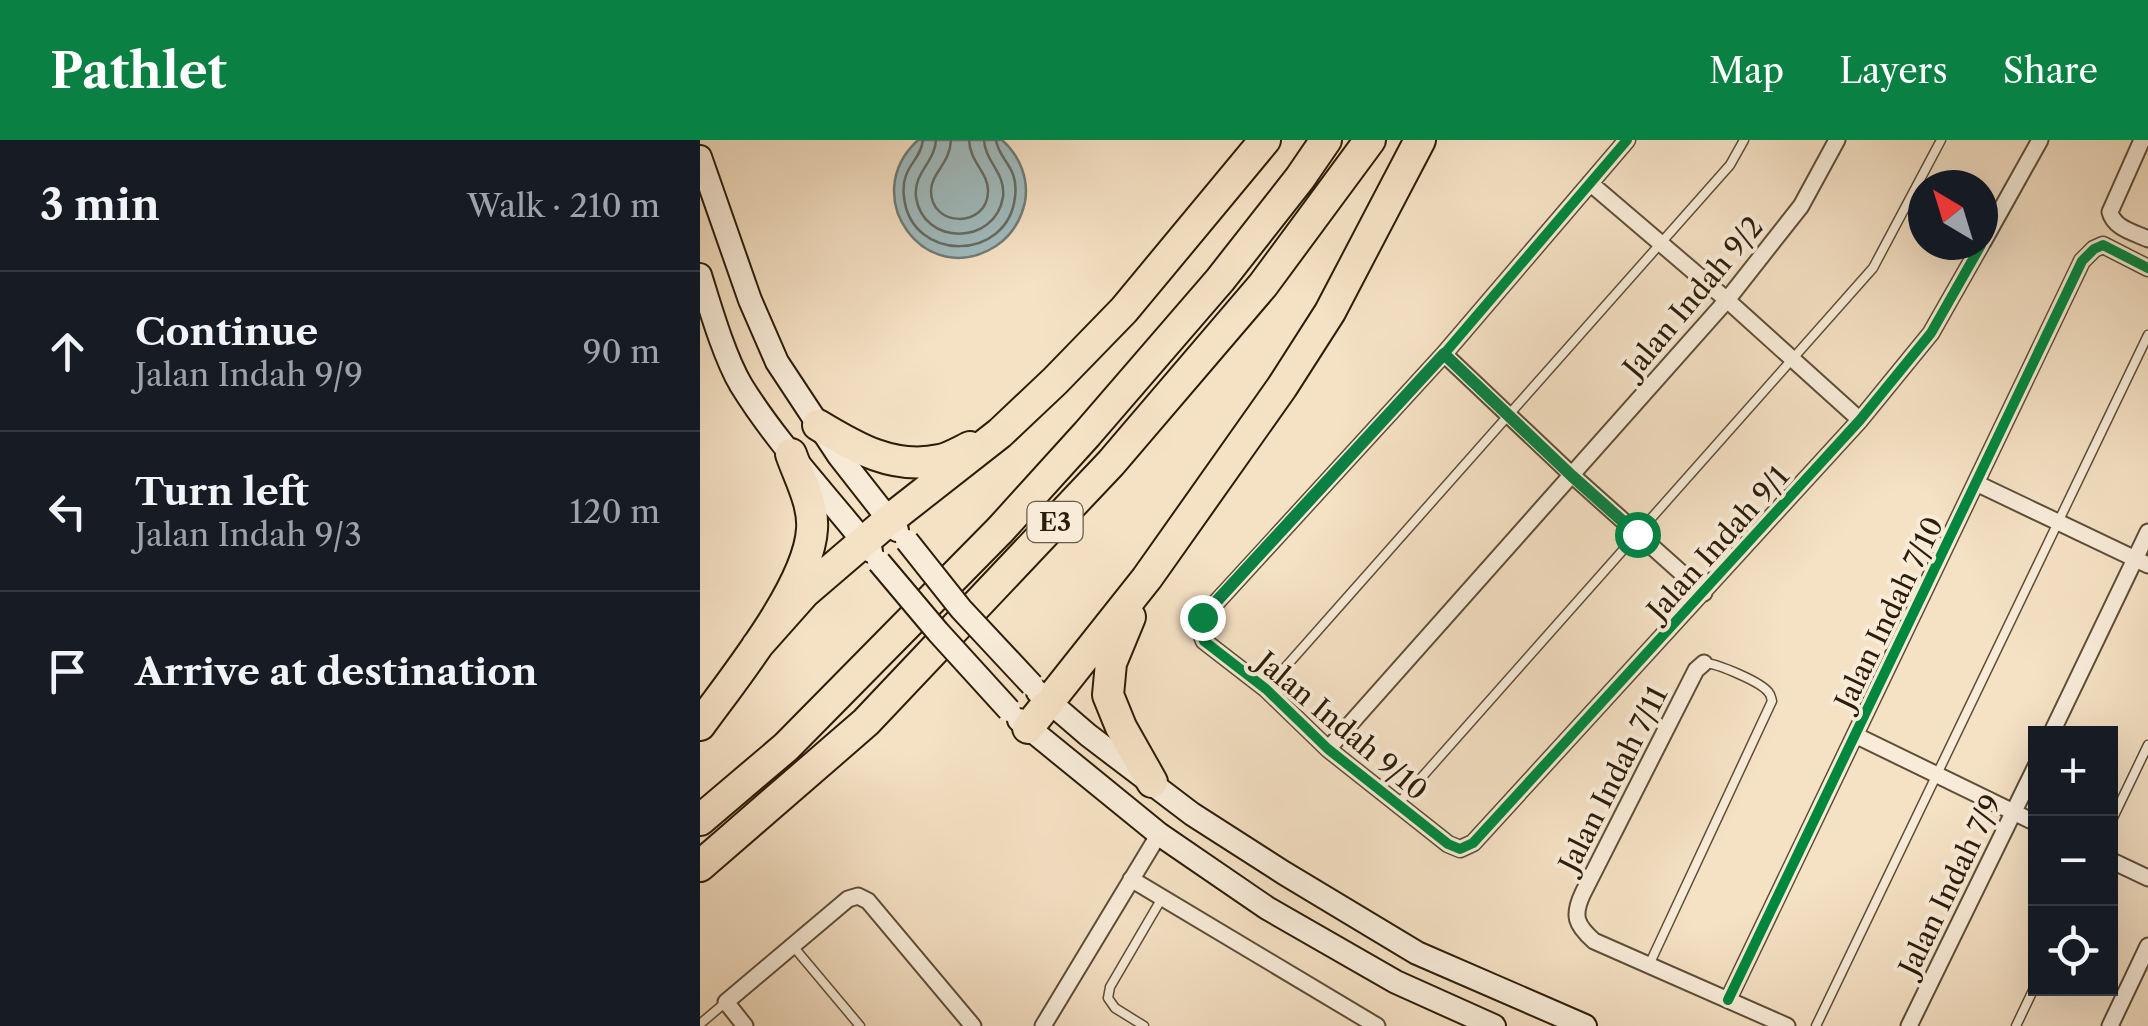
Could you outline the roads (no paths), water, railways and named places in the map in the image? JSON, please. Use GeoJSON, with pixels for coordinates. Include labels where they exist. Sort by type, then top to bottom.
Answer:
{"type":"FeatureCollection","features":[{"type":"Feature","properties":{"kind":"highway"},"geometry":{"type":"LineString","coordinates":[[757,646],[805,592],[898,531],[1124,310],[1266,140]]}},
{"type":"Feature","properties":{"kind":"highway","name":"E3"},"geometry":{"type":"LineString","coordinates":[[700,820],[786,747],[1012,516],[1220,280],[1326,140]]}},
{"type":"Feature","properties":{"kind":"highway","name":"E3"},"geometry":{"type":"LineString","coordinates":[[700,866],[866,722],[1111,464],[1263,285],[1370,140]]}},
{"type":"Feature","properties":{"kind":"highway"},"geometry":{"type":"LineString","coordinates":[[1019,719],[1146,578],[1282,387],[1330,312],[1420,140]]}},
{"type":"Feature","properties":{"kind":"highway"},"geometry":{"type":"LineString","coordinates":[[818,425],[864,452],[897,462],[942,460],[1000,433]]}},
{"type":"Feature","properties":{"kind":"highway"},"geometry":{"type":"LineString","coordinates":[[700,725],[757,646],[800,575],[812,529],[808,500],[791,454]]}},
{"type":"Feature","properties":{"kind":"highway"},"geometry":{"type":"LineString","coordinates":[[1146,578],[1112,662],[1108,695],[1120,726],[1152,782]]}},
{"type":"Feature","properties":{"kind":"main road"},"geometry":{"type":"LineString","coordinates":[[700,156],[750,300],[777,362],[818,425],[898,531],[962,609],[1041,694],[1192,814],[1284,873],[1417,953],[1583,1026]]}},
{"type":"Feature","properties":{"kind":"main road"},"geometry":{"type":"LineString","coordinates":[[700,275],[740,382],[791,454],[938,632],[1019,719],[1159,834],[1266,908],[1396,982],[1494,1026]]}},
{"type":"Feature","properties":{"kind":"street"},"geometry":{"type":"LineString","coordinates":[[1627,140],[1444,354],[1572,476],[1704,593]]}},
{"type":"Feature","properties":{"kind":"street","name":"Jalan Indah 9/2"},"geometry":{"type":"LineString","coordinates":[[1328,749],[1727,300],[1801,206],[1836,140]]}},
{"type":"Feature","properties":{"kind":"street","name":"Jalan Indah 9/1"},"geometry":{"type":"LineString","coordinates":[[1998,215],[2040,140]]}},
{"type":"Feature","properties":{"kind":"street"},"geometry":{"type":"LineString","coordinates":[[2142,140],[2110,212],[2118,225],[2148,239]]}},
{"type":"Feature","properties":{"kind":"street"},"geometry":{"type":"LineString","coordinates":[[1590,183],[1860,420]]}},
{"type":"Feature","properties":{"kind":"street","name":"Jalan Indah 7/10"},"geometry":{"type":"LineString","coordinates":[[1728,1000],[2082,261],[2094,248],[2103,245],[2148,268]]}},
{"type":"Feature","properties":{"kind":"street","name":"Jalan Indah 9/1"},"geometry":{"type":"LineString","coordinates":[[1460,849],[1473,843],[1860,420],[1931,333],[1972,260]]}},
{"type":"Feature","properties":{"kind":"street","name":"Jalan Indah 9/10"},"geometry":{"type":"LineString","coordinates":[[1444,354],[1202,617],[1200,631],[1204,640],[1266,689],[1328,749],[1448,844],[1460,849]]}},
{"type":"Feature","properties":{"kind":"street"},"geometry":{"type":"LineString","coordinates":[[1976,483],[2142,562]]}},
{"type":"Feature","properties":{"kind":"street"},"geometry":{"type":"LineString","coordinates":[[2055,726],[2142,562],[2148,532]]}},
{"type":"Feature","properties":{"kind":"street","name":"Jalan Indah 7/11"},"geometry":{"type":"LineString","coordinates":[[1649,965],[1594,941],[1577,922],[1576,906],[1696,670],[1704,663]]}},
{"type":"Feature","properties":{"kind":"street"},"geometry":{"type":"LineString","coordinates":[[1855,734],[2028,819]]}},
{"type":"Feature","properties":{"kind":"street","name":"Jalan Indah 7/9"},"geometry":{"type":"LineString","coordinates":[[1910,1026],[2028,782]]}},
{"type":"Feature","properties":{"kind":"street"},"geometry":{"type":"LineString","coordinates":[[1042,1026],[1159,834]]}},
{"type":"Feature","properties":{"kind":"street"},"geometry":{"type":"LineString","coordinates":[[2118,864],[2148,878]]}},
{"type":"Feature","properties":{"kind":"street"},"geometry":{"type":"LineString","coordinates":[[1131,879],[1377,1026]]}},
{"type":"Feature","properties":{"kind":"street"},"geometry":{"type":"LineString","coordinates":[[745,1026],[726,1002],[848,899],[858,896],[868,901],[973,1026]]}},
{"type":"Feature","properties":{"kind":"street"},"geometry":{"type":"LineString","coordinates":[[2110,1026],[2148,946]]}},
{"type":"Feature","properties":{"kind":"street"},"geometry":{"type":"LineString","coordinates":[[1649,965],[1786,1026]]}},
{"type":"Feature","properties":{"kind":"lane"},"geometry":{"type":"LineString","coordinates":[[1266,689],[1730,166],[1744,140]]}},
{"type":"Feature","properties":{"kind":"lane"},"geometry":{"type":"LineString","coordinates":[[1398,804],[1873,268],[1941,140]]}},
{"type":"Feature","properties":{"kind":"lane"},"geometry":{"type":"LineString","coordinates":[[1816,1026],[2148,334]]}},
{"type":"Feature","properties":{"kind":"lane"},"geometry":{"type":"LineString","coordinates":[[1649,965],[1772,701],[1764,687],[1715,664],[1704,663]]}},
{"type":"Feature","properties":{"kind":"lane"},"geometry":{"type":"LineString","coordinates":[[2114,816],[2148,745]]}},
{"type":"Feature","properties":{"kind":"lane"},"geometry":{"type":"LineString","coordinates":[[1144,1026],[1115,1008],[1108,998],[1110,987],[1162,898]]}},
{"type":"Feature","properties":{"kind":"lane"},"geometry":{"type":"LineString","coordinates":[[792,945],[860,1026]]}},
{"type":"Feature","properties":{"kind":"lane"},"geometry":{"type":"LineString","coordinates":[[2016,1026],[2030,996]]}},
{"type":"Feature","properties":{"kind":"lane"},"geometry":{"type":"LineString","coordinates":[[700,1024],[726,1002]]}},
{"type":"Feature","properties":{"kind":"water"},"geometry":{"type":"Polygon","coordinates":[[[918,140],[1002,140],[1014,153],[1026,185],[1023,209],[1011,232],[996,246],[970,257],[946,256],[924,247],[908,231],[897,210],[894,187],[901,163],[918,140]]]}}]}
